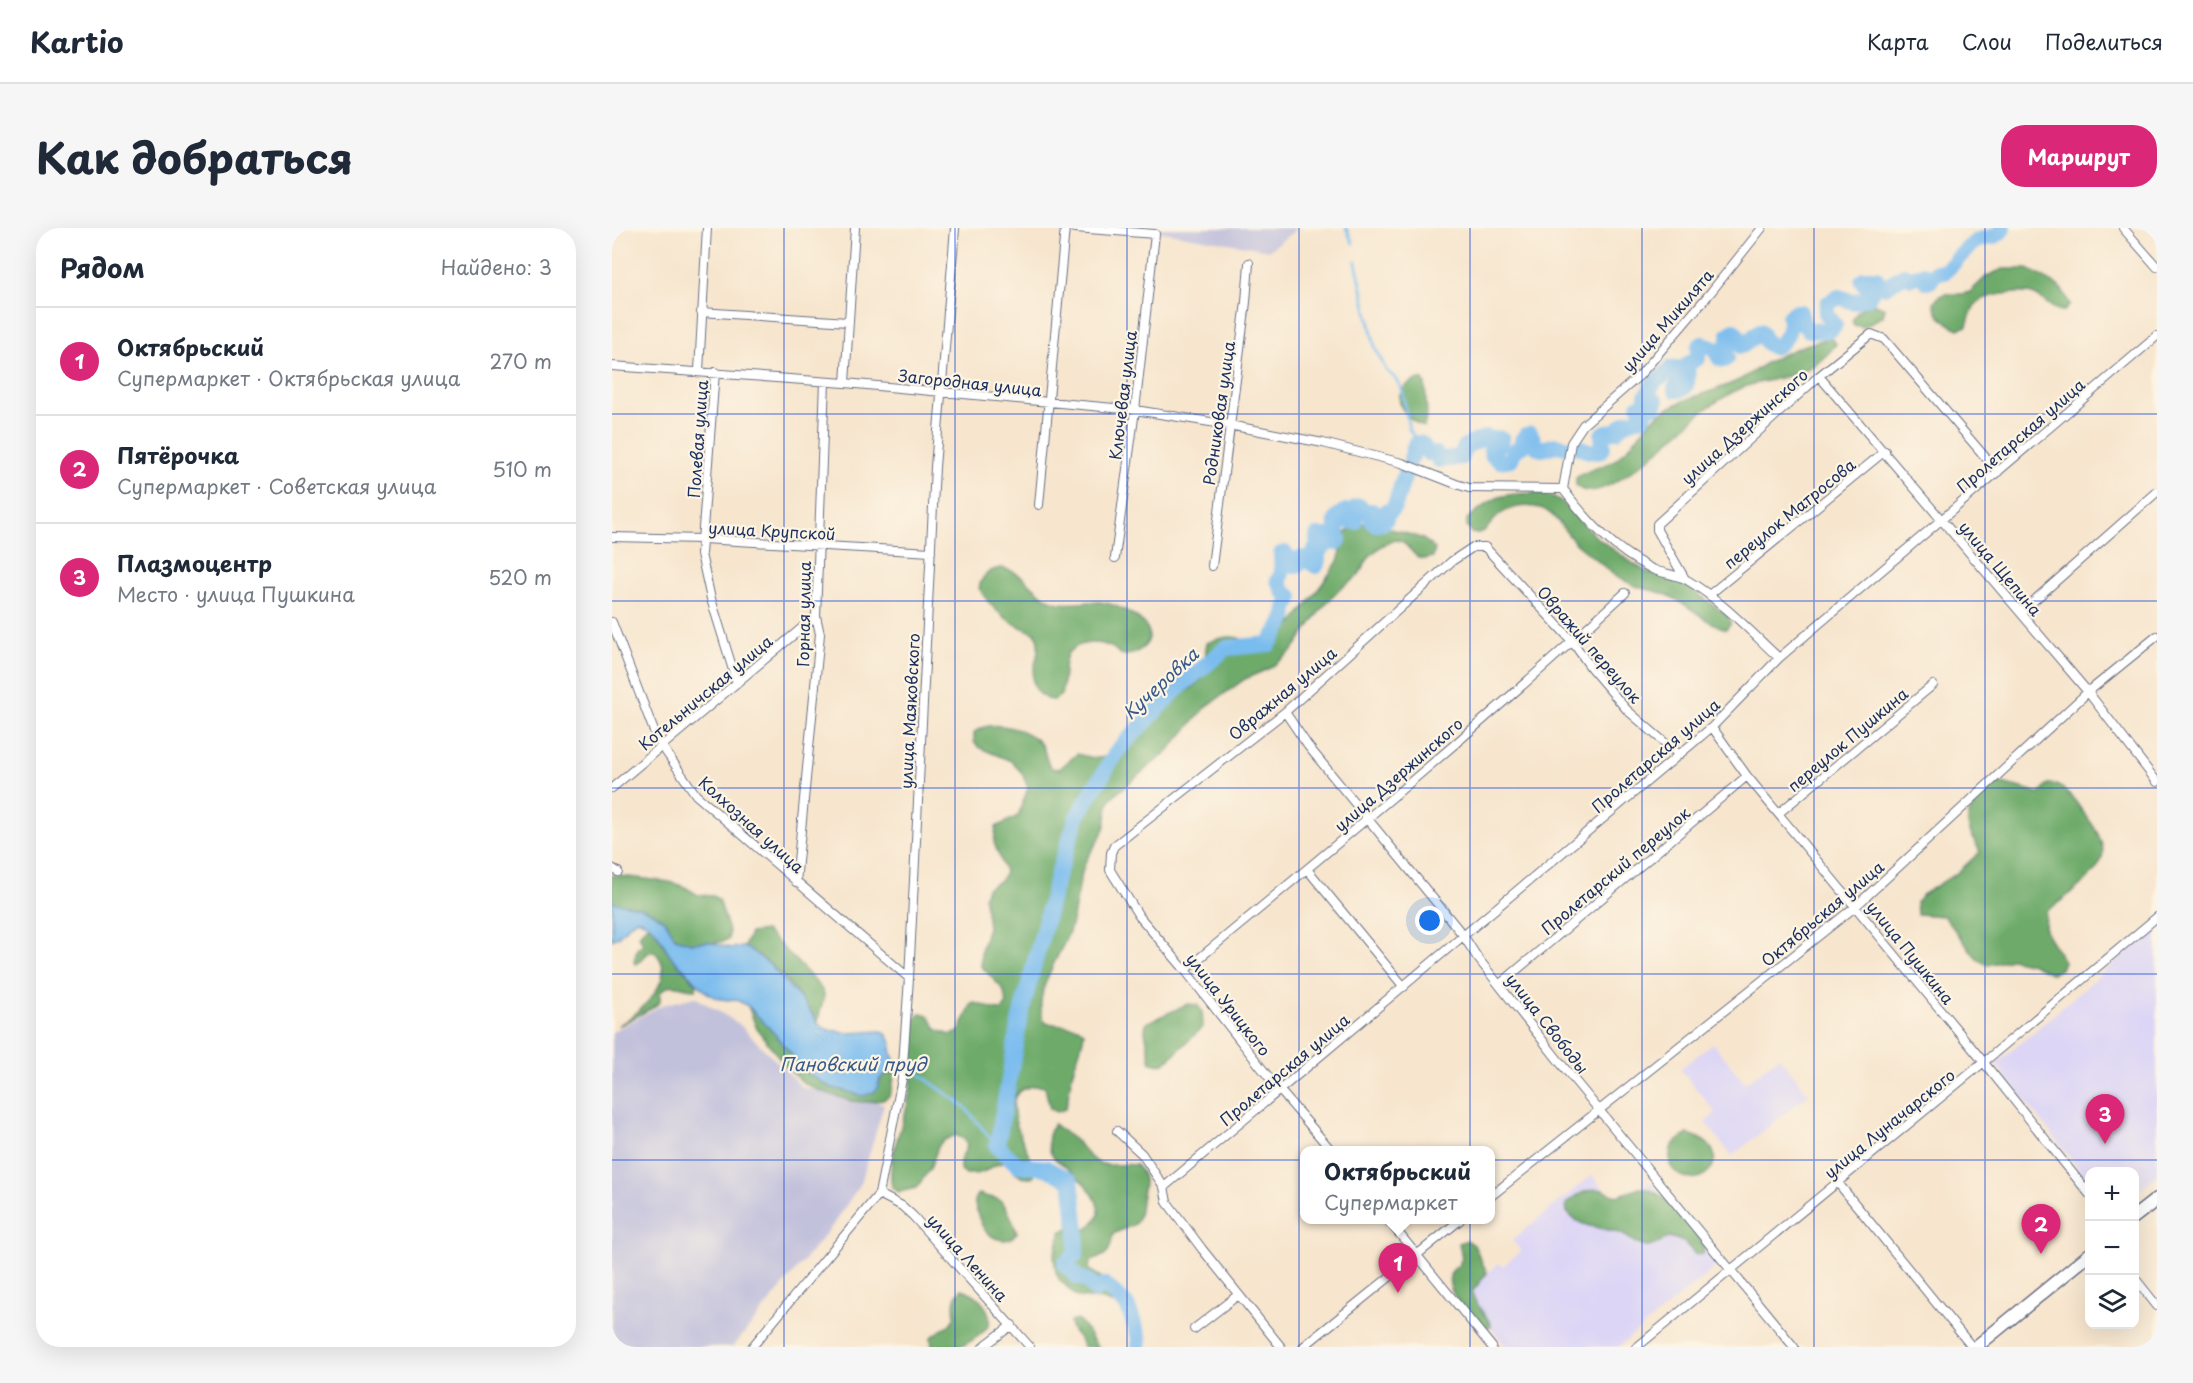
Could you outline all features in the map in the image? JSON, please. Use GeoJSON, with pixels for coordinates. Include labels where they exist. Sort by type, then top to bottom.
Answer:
{"type":"FeatureCollection","features":[{"type":"Feature","properties":{"kind":"main road"},"geometry":{"type":"LineString","coordinates":[[2139,1213],[2157,1199]]}},
{"type":"Feature","properties":{"kind":"main road"},"geometry":{"type":"LineString","coordinates":[[1974,1347],[2085,1258]]}},
{"type":"Feature","properties":{"kind":"street","name":"Полевая улица"},"geometry":{"type":"LineString","coordinates":[[699,371],[707,228]]}},
{"type":"Feature","properties":{"kind":"street"},"geometry":{"type":"LineString","coordinates":[[845,383],[855,228]]}},
{"type":"Feature","properties":{"kind":"street","name":"улица Маяковского"},"geometry":{"type":"LineString","coordinates":[[879,1194],[902,1079],[941,391],[956,228]]}},
{"type":"Feature","properties":{"kind":"street"},"geometry":{"type":"LineString","coordinates":[[1039,505],[1065,228]]}},
{"type":"Feature","properties":{"kind":"street","name":"Ключевая улица"},"geometry":{"type":"LineString","coordinates":[[1075,228],[1155,234],[1115,558]]}},
{"type":"Feature","properties":{"kind":"street","name":"улица Микилята"},"geometry":{"type":"LineString","coordinates":[[1563,489],[1571,443],[1582,424],[1640,375],[1762,228]]}},
{"type":"Feature","properties":{"kind":"street"},"geometry":{"type":"LineString","coordinates":[[2123,228],[2157,267]]}},
{"type":"Feature","properties":{"kind":"street","name":"Родниковая улица"},"geometry":{"type":"LineString","coordinates":[[1212,566],[1246,303],[1249,263]]}},
{"type":"Feature","properties":{"kind":"street"},"geometry":{"type":"LineString","coordinates":[[701,312],[848,322]]}},
{"type":"Feature","properties":{"kind":"street","name":"улица Дзержинского"},"geometry":{"type":"LineString","coordinates":[[1685,579],[1657,530],[1657,524],[1819,375],[1870,334],[1884,339],[1998,472]]}},
{"type":"Feature","properties":{"kind":"street","name":"Пролетарская улица"},"geometry":{"type":"LineString","coordinates":[[1164,1187],[1712,727],[1779,657],[2157,336]]}},
{"type":"Feature","properties":{"kind":"street","name":"Загородная улица"},"geometry":{"type":"LineString","coordinates":[[612,366],[715,372],[941,391],[1135,410],[1323,443],[1402,463],[1469,488],[1563,489]]}},
{"type":"Feature","properties":{"kind":"street","name":"Полевая улица"},"geometry":{"type":"LineString","coordinates":[[715,372],[701,554],[711,599],[737,682]]}},
{"type":"Feature","properties":{"kind":"street","name":"улица Щепина"},"geometry":{"type":"LineString","coordinates":[[1819,375],[2088,692],[2157,782]]}},
{"type":"Feature","properties":{"kind":"street","name":"Горная улица"},"geometry":{"type":"LineString","coordinates":[[796,882],[820,634],[816,616],[825,382]]}},
{"type":"Feature","properties":{"kind":"street","name":"переулок Матросова"},"geometry":{"type":"LineString","coordinates":[[1709,595],[1885,451]]}},
{"type":"Feature","properties":{"kind":"street"},"geometry":{"type":"LineString","coordinates":[[1563,489],[1587,520],[1610,543],[1654,570],[1685,579],[1709,595],[1779,657]]}},
{"type":"Feature","properties":{"kind":"street"},"geometry":{"type":"LineString","coordinates":[[2021,612],[2157,492]]}},
{"type":"Feature","properties":{"kind":"street","name":"улица Крупской"},"geometry":{"type":"LineString","coordinates":[[612,537],[703,539],[932,552]]}},
{"type":"Feature","properties":{"kind":"street","name":"Овражная улица"},"geometry":{"type":"LineString","coordinates":[[1110,870],[1111,853],[1114,846],[1286,712],[1452,561],[1473,547],[1485,547]]}},
{"type":"Feature","properties":{"kind":"street","name":"Овражий переулок"},"geometry":{"type":"LineString","coordinates":[[1485,547],[1572,641],[1591,668],[1627,710],[1678,754]]}},
{"type":"Feature","properties":{"kind":"street","name":"улица Дзержинского"},"geometry":{"type":"LineString","coordinates":[[1185,970],[1366,819],[1625,593]]}},
{"type":"Feature","properties":{"kind":"street","name":"Котельничская улица"},"geometry":{"type":"LineString","coordinates":[[612,788],[816,616]]}},
{"type":"Feature","properties":{"kind":"street","name":"Колхозная улица"},"geometry":{"type":"LineString","coordinates":[[612,622],[662,748],[696,795],[909,978]]}},
{"type":"Feature","properties":{"kind":"street","name":"Октябрьская улица"},"geometry":{"type":"LineString","coordinates":[[1495,1193],[1856,906],[2088,692],[2157,636]]}},
{"type":"Feature","properties":{"kind":"street","name":"переулок Пушкина"},"geometry":{"type":"LineString","coordinates":[[1779,813],[1933,685]]}},
{"type":"Feature","properties":{"kind":"street","name":"улица Свободы"},"geometry":{"type":"LineString","coordinates":[[1286,712],[1308,746],[1366,819],[1463,935],[1600,1110],[1794,1347]]}},
{"type":"Feature","properties":{"kind":"street","name":"улица Пушкина"},"geometry":{"type":"LineString","coordinates":[[1712,727],[1748,776],[1984,1062],[2085,1189]]}},
{"type":"Feature","properties":{"kind":"street","name":"Пролетарский переулок"},"geometry":{"type":"LineString","coordinates":[[1500,984],[1748,776]]}},
{"type":"Feature","properties":{"kind":"street"},"geometry":{"type":"LineString","coordinates":[[1307,869],[1404,987]]}},
{"type":"Feature","properties":{"kind":"street","name":"улица Урицкого"},"geometry":{"type":"LineString","coordinates":[[1110,870],[1138,916],[1185,970],[1271,1080],[1328,1146]]}},
{"type":"Feature","properties":{"kind":"street","name":"улица Луначарского"},"geometry":{"type":"LineString","coordinates":[[1637,1347],[2157,917]]}},
{"type":"Feature","properties":{"kind":"street"},"geometry":{"type":"LineString","coordinates":[[1117,1131],[1142,1154],[1164,1187],[1167,1202],[1281,1347]]}},
{"type":"Feature","properties":{"kind":"street"},"geometry":{"type":"LineString","coordinates":[[1838,1183],[1974,1347]]}},
{"type":"Feature","properties":{"kind":"street"},"geometry":{"type":"LineString","coordinates":[[752,1347],[879,1194]]}},
{"type":"Feature","properties":{"kind":"street","name":"улица Ленина"},"geometry":{"type":"LineString","coordinates":[[879,1194],[902,1206],[912,1216],[1030,1347]]}},
{"type":"Feature","properties":{"kind":"street"},"geometry":{"type":"LineString","coordinates":[[1391,1224],[1492,1347]]}},
{"type":"Feature","properties":{"kind":"street"},"geometry":{"type":"LineString","coordinates":[[1303,1347],[1456,1224]]}},
{"type":"Feature","properties":{"kind":"street"},"geometry":{"type":"LineString","coordinates":[[2139,1283],[2157,1305]]}},
{"type":"Feature","properties":{"kind":"street"},"geometry":{"type":"LineString","coordinates":[[1194,1329],[1238,1295]]}},
{"type":"Feature","properties":{"kind":"street"},"geometry":{"type":"LineString","coordinates":[[983,1347],[1012,1325]]}},
{"type":"Feature","properties":{"kind":"shaded area"},"geometry":{"type":"Polygon","coordinates":[[[1140,228],[1298,228],[1269,250],[1140,228]]]}},
{"type":"Feature","properties":{"kind":"shaded area"},"geometry":{"type":"Polygon","coordinates":[[[2157,926],[2157,1175],[2139,1191],[2139,1167],[2085,1167],[2085,1177],[1996,1064],[2157,926]]]}},
{"type":"Feature","properties":{"kind":"shaded area"},"geometry":{"type":"Polygon","coordinates":[[[695,997],[739,1024],[802,1087],[884,1104],[861,1183],[833,1225],[733,1347],[617,1347],[612,1326],[612,1032],[662,1005],[695,997]]]}},
{"type":"Feature","properties":{"kind":"shaded area"},"geometry":{"type":"Polygon","coordinates":[[[1713,1043],[1745,1083],[1779,1057],[1809,1094],[1732,1156],[1705,1122],[1716,1113],[1680,1069],[1713,1043]]]}},
{"type":"Feature","properties":{"kind":"shaded area"},"geometry":{"type":"Polygon","coordinates":[[[1592,1175],[1619,1208],[1650,1182],[1718,1265],[1618,1347],[1507,1347],[1462,1294],[1499,1263],[1503,1266],[1521,1251],[1512,1240],[1592,1175]]]}},
{"type":"Feature","properties":{"kind":"green space"},"geometry":{"type":"Polygon","coordinates":[[[2003,269],[2028,269],[2057,285],[2070,305],[2064,311],[2059,310],[2035,295],[2013,293],[1995,295],[1976,304],[1967,326],[1959,329],[1939,316],[1934,302],[1940,296],[1970,292],[1987,276],[2003,269]]]}},
{"type":"Feature","properties":{"kind":"green space"},"geometry":{"type":"Polygon","coordinates":[[[1873,303],[1885,308],[1883,316],[1863,327],[1854,325],[1852,321],[1858,312],[1873,303]]]}},
{"type":"Feature","properties":{"kind":"green space"},"geometry":{"type":"Polygon","coordinates":[[[1832,338],[1836,344],[1817,363],[1796,374],[1747,386],[1724,397],[1703,411],[1632,472],[1615,482],[1601,489],[1588,491],[1576,485],[1576,478],[1616,459],[1649,423],[1670,408],[1737,381],[1791,351],[1832,338]]]}},
{"type":"Feature","properties":{"kind":"green space"},"geometry":{"type":"Polygon","coordinates":[[[1419,379],[1425,384],[1427,414],[1424,427],[1413,421],[1403,410],[1400,398],[1406,386],[1419,379]]]}},
{"type":"Feature","properties":{"kind":"green space"},"geometry":{"type":"Polygon","coordinates":[[[1538,493],[1561,501],[1596,537],[1637,566],[1651,574],[1665,575],[1680,581],[1727,615],[1731,623],[1726,629],[1718,626],[1671,597],[1636,586],[1621,578],[1574,542],[1546,510],[1528,506],[1511,509],[1500,514],[1480,533],[1471,533],[1467,526],[1467,519],[1493,500],[1507,495],[1538,493]]]}},
{"type":"Feature","properties":{"kind":"green space"},"geometry":{"type":"Polygon","coordinates":[[[1367,522],[1423,539],[1435,549],[1433,557],[1418,558],[1402,541],[1395,540],[1381,546],[1369,557],[1358,576],[1340,589],[1322,608],[1292,651],[1270,668],[1245,679],[1206,707],[1168,751],[1111,798],[1104,829],[1083,869],[1070,929],[1048,976],[1041,1001],[1046,1023],[1078,1027],[1084,1032],[1073,1069],[1065,1109],[1057,1112],[1050,1109],[1045,1087],[1040,1086],[1026,1088],[1017,1093],[1014,1102],[1017,1126],[1036,1169],[1034,1176],[1022,1177],[1010,1166],[1002,1163],[980,1173],[966,1174],[960,1169],[960,1161],[967,1146],[964,1139],[956,1135],[942,1141],[930,1169],[916,1188],[899,1192],[892,1188],[891,1167],[911,1085],[915,1018],[921,1013],[929,1016],[937,1030],[951,1035],[959,1032],[972,1003],[998,1010],[1002,1010],[1007,1004],[1003,989],[981,966],[981,950],[988,927],[984,896],[987,888],[1001,880],[1005,872],[994,843],[996,827],[1018,816],[1028,788],[1022,773],[1011,761],[980,748],[974,742],[974,733],[989,726],[1020,730],[1037,740],[1042,746],[1051,768],[1059,769],[1077,754],[1101,758],[1112,753],[1153,707],[1194,687],[1199,682],[1205,671],[1207,643],[1220,638],[1234,637],[1254,648],[1264,647],[1275,640],[1287,629],[1337,563],[1345,534],[1367,522]]]}},
{"type":"Feature","properties":{"kind":"green space"},"geometry":{"type":"Polygon","coordinates":[[[1001,568],[1019,575],[1051,601],[1059,603],[1100,602],[1121,608],[1147,627],[1148,642],[1129,655],[1120,654],[1113,648],[1097,643],[1074,648],[1067,654],[1061,695],[1054,700],[1046,699],[1033,684],[1038,651],[1035,633],[1002,616],[979,588],[987,574],[1001,568]]]}},
{"type":"Feature","properties":{"kind":"green space"},"geometry":{"type":"Polygon","coordinates":[[[1999,782],[2039,794],[2048,784],[2062,788],[2077,804],[2101,840],[2103,853],[2096,869],[2080,886],[2046,912],[2045,931],[2064,961],[2061,969],[2052,974],[2033,964],[2011,959],[1988,965],[1978,960],[1944,916],[1917,914],[1916,902],[1923,894],[1957,873],[1980,852],[1970,831],[1968,817],[1978,800],[1999,782]]]}},
{"type":"Feature","properties":{"kind":"green space"},"geometry":{"type":"Polygon","coordinates":[[[612,875],[670,882],[698,895],[713,896],[719,900],[729,931],[729,939],[702,943],[680,940],[673,935],[665,921],[653,913],[612,902],[612,875]]]}},
{"type":"Feature","properties":{"kind":"green space"},"geometry":{"type":"Polygon","coordinates":[[[646,926],[652,926],[670,955],[697,985],[696,989],[669,986],[660,993],[660,1002],[618,1026],[646,1003],[660,983],[663,972],[661,961],[654,951],[648,953],[636,964],[634,962],[637,949],[643,944],[639,935],[646,926]]]}},
{"type":"Feature","properties":{"kind":"green space"},"geometry":{"type":"Polygon","coordinates":[[[765,931],[798,962],[822,990],[824,997],[818,1023],[786,980],[766,961],[744,947],[750,933],[765,931]]]}},
{"type":"Feature","properties":{"kind":"green space"},"geometry":{"type":"Polygon","coordinates":[[[1188,1004],[1197,1005],[1202,1011],[1203,1027],[1166,1062],[1159,1065],[1151,1063],[1145,1031],[1146,1023],[1188,1004]]]}},
{"type":"Feature","properties":{"kind":"green space"},"geometry":{"type":"Polygon","coordinates":[[[748,1006],[793,1053],[797,1064],[830,1087],[863,1096],[896,1067],[889,1096],[883,1100],[851,1101],[804,1083],[787,1068],[757,1029],[748,1006]]]}},
{"type":"Feature","properties":{"kind":"green space"},"geometry":{"type":"Polygon","coordinates":[[[1054,1124],[1098,1163],[1136,1165],[1143,1174],[1144,1186],[1140,1213],[1135,1224],[1113,1234],[1111,1246],[1107,1252],[1090,1262],[1089,1270],[1117,1287],[1120,1298],[1115,1304],[1100,1299],[1077,1297],[1059,1279],[1056,1272],[1054,1256],[1061,1232],[1068,1228],[1073,1231],[1082,1231],[1099,1215],[1092,1192],[1052,1155],[1048,1139],[1054,1124]]]}},
{"type":"Feature","properties":{"kind":"green space"},"geometry":{"type":"Polygon","coordinates":[[[1688,1134],[1705,1142],[1713,1151],[1714,1161],[1710,1170],[1702,1176],[1691,1179],[1680,1175],[1670,1165],[1672,1146],[1688,1134]]]}},
{"type":"Feature","properties":{"kind":"green space"},"geometry":{"type":"Polygon","coordinates":[[[1640,1188],[1659,1194],[1674,1207],[1705,1246],[1703,1254],[1695,1254],[1684,1242],[1670,1237],[1644,1247],[1619,1233],[1578,1221],[1567,1212],[1566,1204],[1578,1195],[1593,1189],[1603,1190],[1617,1196],[1640,1188]]]}},
{"type":"Feature","properties":{"kind":"green space"},"geometry":{"type":"Polygon","coordinates":[[[979,1194],[998,1199],[1005,1205],[1017,1233],[1013,1237],[1000,1240],[984,1229],[974,1200],[979,1194]]]}},
{"type":"Feature","properties":{"kind":"green space"},"geometry":{"type":"Polygon","coordinates":[[[1467,1240],[1474,1245],[1487,1273],[1472,1292],[1491,1327],[1484,1328],[1470,1315],[1451,1289],[1449,1280],[1462,1258],[1459,1243],[1467,1240]]]}},
{"type":"Feature","properties":{"kind":"green space"},"geometry":{"type":"Polygon","coordinates":[[[962,1289],[982,1302],[988,1313],[989,1324],[975,1339],[964,1345],[932,1347],[931,1337],[950,1324],[955,1317],[955,1298],[962,1289]]]}},
{"type":"Feature","properties":{"kind":"green space"},"geometry":{"type":"Polygon","coordinates":[[[1077,1320],[1099,1347],[1083,1347],[1070,1326],[1070,1322],[1077,1320]]]}},
{"type":"Feature","properties":{"kind":"water","name":"Пановский пруд"},"geometry":{"type":"Polygon","coordinates":[[[612,902],[647,910],[665,921],[675,938],[691,943],[709,942],[730,948],[744,947],[753,952],[769,964],[806,1005],[818,1023],[826,1029],[848,1033],[882,1031],[887,1035],[892,1044],[891,1050],[896,1067],[880,1078],[877,1089],[863,1096],[830,1087],[807,1073],[748,1006],[735,999],[720,999],[703,989],[673,958],[649,925],[637,919],[612,940],[612,902]]]}},
{"type":"Feature","properties":{"kind":"waterway"},"geometry":{"type":"LineString","coordinates":[[1346,228],[1353,243]]}},
{"type":"Feature","properties":{"kind":"waterway","name":"Кучеровка"},"geometry":{"type":"LineString","coordinates":[[1578,447],[1599,452],[1603,447],[1602,435],[1616,431],[1626,422],[1644,417],[1645,414],[1639,406],[1655,406],[1656,401],[1649,401],[1646,396],[1656,380],[1671,368],[1677,368],[1679,381],[1675,389],[1684,387],[1687,381],[1688,364],[1698,358],[1698,348],[1702,344],[1714,349],[1720,359],[1724,360],[1727,358],[1725,347],[1730,340],[1729,334],[1734,331],[1738,336],[1740,346],[1760,331],[1767,343],[1773,347],[1781,343],[1787,335],[1789,317],[1794,312],[1800,312],[1803,324],[1809,330],[1829,331],[1835,325],[1826,313],[1828,303],[1839,297],[1853,302],[1869,297],[1871,293],[1862,281],[1865,278],[1876,278],[1885,287],[1904,275],[1911,278],[1923,274],[1927,282],[1930,281],[1936,272],[1944,272],[1972,244],[1995,236],[2003,228]]}},
{"type":"Feature","properties":{"kind":"waterway"},"geometry":{"type":"LineString","coordinates":[[1356,262],[1375,347],[1386,370],[1396,379],[1402,389],[1409,429],[1418,443]]}},
{"type":"Feature","properties":{"kind":"waterway","name":"Кучеровка"},"geometry":{"type":"LineString","coordinates":[[1411,459],[1415,445],[1418,443],[1422,444],[1428,453],[1436,454],[1439,460],[1462,457],[1464,447],[1486,437],[1494,440],[1502,439],[1501,444],[1491,450],[1492,455],[1500,461],[1511,459],[1515,450],[1522,446],[1522,440],[1526,435],[1531,434],[1536,446],[1542,449],[1556,445],[1566,447]]}},
{"type":"Feature","properties":{"kind":"waterway","name":"Кучеровка"},"geometry":{"type":"LineString","coordinates":[[1139,1347],[1140,1339],[1127,1305],[1105,1285],[1095,1290],[1088,1281],[1077,1277],[1065,1264],[1076,1254],[1077,1229],[1071,1181],[1046,1168],[1018,1165],[997,1146],[1020,1018],[1058,874],[1077,817],[1117,751],[1177,689],[1226,648],[1269,644],[1285,619],[1286,608],[1291,597],[1284,592],[1278,580],[1282,574],[1281,554],[1285,553],[1295,566],[1297,566],[1298,559],[1303,558],[1316,566],[1319,560],[1315,550],[1325,545],[1317,540],[1317,536],[1326,536],[1330,542],[1336,543],[1339,540],[1336,519],[1346,511],[1348,521],[1355,522],[1354,511],[1359,506],[1365,511],[1372,511],[1372,521],[1376,524],[1383,523],[1386,519],[1385,512],[1391,511],[1395,505],[1406,471]]}},
{"type":"Feature","properties":{"kind":"waterway"},"geometry":{"type":"LineString","coordinates":[[909,1067],[964,1106],[997,1146]]}},
{"type":"Feature","properties":{"kind":"place","name":"Плазмоцентр"},"geometry":{"type":"Point","coordinates":[2105,1144]}},
{"type":"Feature","properties":{"kind":"place","name":"Пятёрочка"},"geometry":{"type":"Point","coordinates":[2041,1254]}},
{"type":"Feature","properties":{"kind":"place","name":"Октябрьский"},"geometry":{"type":"Point","coordinates":[1398,1293]}}]}
